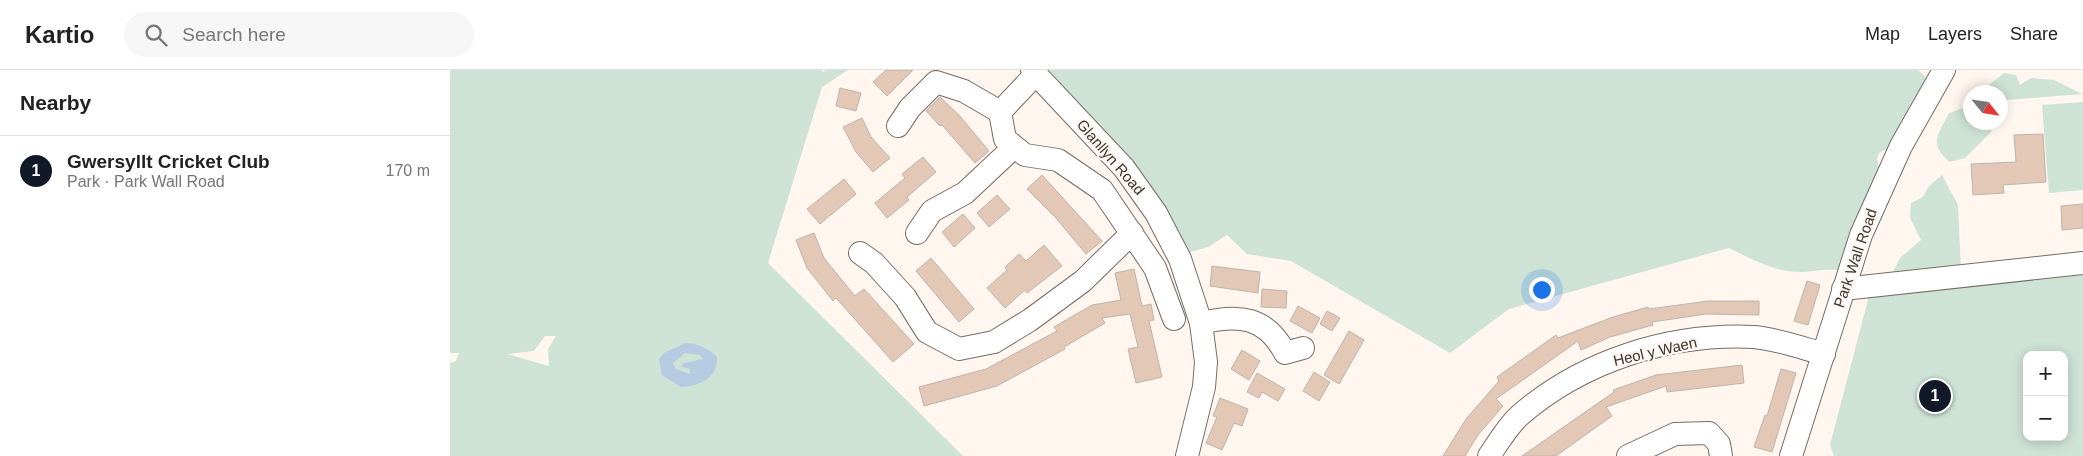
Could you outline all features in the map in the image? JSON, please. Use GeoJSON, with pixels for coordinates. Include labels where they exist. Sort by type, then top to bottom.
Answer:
{"type":"FeatureCollection","features":[{"type":"Feature","properties":{"kind":"street","name":"Park Wall Road"},"geometry":{"type":"LineString","coordinates":[[1791,456],[1861,235],[1880,188],[1944,70]]}},
{"type":"Feature","properties":{"kind":"street"},"geometry":{"type":"LineString","coordinates":[[1000,112],[1034,72]]}},
{"type":"Feature","properties":{"kind":"street","name":"Glanllyn Road"},"geometry":{"type":"LineString","coordinates":[[1034,72],[1124,168],[1156,213],[1180,259],[1201,322],[1206,362],[1204,387],[1187,456]]}},
{"type":"Feature","properties":{"kind":"street"},"geometry":{"type":"LineString","coordinates":[[898,126],[910,108],[936,82],[964,91],[1000,112],[1005,139],[1024,155],[1058,160],[1102,190],[1155,268],[1174,319]]}},
{"type":"Feature","properties":{"kind":"street"},"geometry":{"type":"LineString","coordinates":[[917,233],[932,211],[965,193],[1014,146]]}},
{"type":"Feature","properties":{"kind":"street"},"geometry":{"type":"LineString","coordinates":[[860,253],[874,263],[905,297],[926,332],[959,349],[994,342],[1030,320],[1083,281],[1132,233]]}},
{"type":"Feature","properties":{"kind":"street"},"geometry":{"type":"LineString","coordinates":[[1844,289],[2083,263]]}},
{"type":"Feature","properties":{"kind":"street"},"geometry":{"type":"LineString","coordinates":[[1201,322],[1227,317],[1256,324],[1270,331],[1289,354]]}},
{"type":"Feature","properties":{"kind":"street","name":"Heol y Waen"},"geometry":{"type":"LineString","coordinates":[[1489,456],[1517,418],[1524,412],[1567,380],[1620,356],[1686,340],[1755,337],[1824,354]]}},
{"type":"Feature","properties":{"kind":"street"},"geometry":{"type":"LineString","coordinates":[[1628,456],[1675,434],[1709,433],[1718,444],[1721,456]]}},
{"type":"Feature","properties":{"kind":"green space"},"geometry":{"type":"Polygon","coordinates":[[[450,70],[821,70],[823,72],[826,70],[848,70],[822,87],[768,263],[963,456],[450,456],[450,363],[456,361],[459,353],[450,353],[450,70]],[[545,336],[534,351],[507,354],[549,366],[548,349],[556,336],[545,336]]]}},
{"type":"Feature","properties":{"kind":"green space"},"geometry":{"type":"Polygon","coordinates":[[[1049,70],[1918,70],[1925,76],[1927,83],[1895,151],[1887,149],[1879,153],[1877,159],[1879,166],[1885,172],[1844,272],[1833,270],[1800,272],[1781,270],[1729,248],[1509,309],[1450,353],[1291,261],[1247,254],[1227,235],[1208,247],[1187,253],[1132,164],[1049,70]]]}},
{"type":"Feature","properties":{"kind":"green space"},"geometry":{"type":"Polygon","coordinates":[[[2004,73],[2016,75],[2020,85],[2031,78],[2054,80],[2082,94],[2008,100],[2008,85],[1989,85],[2004,73]]]}},
{"type":"Feature","properties":{"kind":"green space"},"geometry":{"type":"Polygon","coordinates":[[[2083,102],[2083,190],[2049,193],[2042,105],[2083,102]]]}},
{"type":"Feature","properties":{"kind":"green space"},"geometry":{"type":"Polygon","coordinates":[[[1963,108],[1963,130],[1992,131],[1965,158],[1950,162],[1943,156],[1937,144],[1941,127],[1949,113],[1963,108]]]}},
{"type":"Feature","properties":{"kind":"green space"},"geometry":{"type":"Polygon","coordinates":[[[1942,175],[1958,205],[1961,271],[1890,278],[1900,258],[1921,240],[1910,218],[1911,203],[1923,197],[1929,186],[1942,175]]]}},
{"type":"Feature","properties":{"kind":"green space"},"geometry":{"type":"Polygon","coordinates":[[[2083,274],[2083,456],[1834,456],[1830,445],[1869,296],[2083,274]]]}},
{"type":"Feature","properties":{"kind":"water"},"geometry":{"type":"Polygon","coordinates":[[[685,343],[695,344],[717,357],[717,364],[706,380],[695,385],[681,387],[662,375],[659,359],[664,353],[685,343]],[[685,353],[673,363],[676,369],[690,374],[690,369],[681,366],[684,363],[703,359],[700,355],[685,353]]]}},
{"type":"Feature","properties":{"kind":"building"},"geometry":{"type":"Polygon","coordinates":[[[886,70],[913,70],[887,96],[873,82],[886,70]]]}},
{"type":"Feature","properties":{"kind":"building"},"geometry":{"type":"Polygon","coordinates":[[[840,88],[861,93],[856,111],[836,106],[840,88]]]}},
{"type":"Feature","properties":{"kind":"building"},"geometry":{"type":"Polygon","coordinates":[[[940,97],[959,115],[989,151],[975,163],[942,125],[940,126],[926,111],[940,97]]]}},
{"type":"Feature","properties":{"kind":"building"},"geometry":{"type":"Polygon","coordinates":[[[862,118],[871,137],[890,158],[873,172],[856,152],[843,127],[862,118]]]}},
{"type":"Feature","properties":{"kind":"building"},"geometry":{"type":"Polygon","coordinates":[[[2043,134],[2046,182],[2003,185],[2004,193],[1973,195],[1971,164],[2016,162],[2014,135],[2043,134]]]}},
{"type":"Feature","properties":{"kind":"building"},"geometry":{"type":"Polygon","coordinates":[[[923,157],[936,172],[907,197],[909,200],[887,218],[875,203],[905,178],[902,174],[923,157]]]}},
{"type":"Feature","properties":{"kind":"building"},"geometry":{"type":"Polygon","coordinates":[[[1042,175],[1102,241],[1086,254],[1055,217],[1027,189],[1042,175]]]}},
{"type":"Feature","properties":{"kind":"building"},"geometry":{"type":"Polygon","coordinates":[[[844,179],[856,194],[820,224],[807,209],[844,179]]]}},
{"type":"Feature","properties":{"kind":"building"},"geometry":{"type":"Polygon","coordinates":[[[997,195],[1010,209],[989,227],[977,213],[997,195]]]}},
{"type":"Feature","properties":{"kind":"building"},"geometry":{"type":"Polygon","coordinates":[[[2083,204],[2083,228],[2062,230],[2061,206],[2083,204]]]}},
{"type":"Feature","properties":{"kind":"building"},"geometry":{"type":"Polygon","coordinates":[[[963,214],[975,228],[954,247],[942,232],[963,214]]]}},
{"type":"Feature","properties":{"kind":"building"},"geometry":{"type":"Polygon","coordinates":[[[814,233],[824,258],[855,296],[864,289],[914,344],[893,362],[836,298],[833,301],[807,268],[796,240],[814,233]]]}},
{"type":"Feature","properties":{"kind":"building"},"geometry":{"type":"Polygon","coordinates":[[[1044,245],[1062,266],[1027,293],[1025,290],[1005,308],[987,288],[1007,270],[1005,267],[1019,254],[1026,261],[1044,245]]]}},
{"type":"Feature","properties":{"kind":"building"},"geometry":{"type":"Polygon","coordinates":[[[931,258],[974,309],[959,322],[916,271],[931,258]]]}},
{"type":"Feature","properties":{"kind":"building"},"geometry":{"type":"Polygon","coordinates":[[[1212,266],[1260,272],[1258,293],[1210,286],[1212,266]]]}},
{"type":"Feature","properties":{"kind":"building"},"geometry":{"type":"Polygon","coordinates":[[[1134,269],[1142,306],[1151,304],[1154,320],[1149,321],[1162,377],[1136,383],[1128,349],[1138,347],[1130,314],[1102,318],[1105,323],[1064,347],[1065,349],[997,386],[924,406],[919,387],[986,369],[1057,331],[1054,327],[1092,305],[1121,300],[1115,273],[1134,269]]]}},
{"type":"Feature","properties":{"kind":"building"},"geometry":{"type":"Polygon","coordinates":[[[1807,281],[1820,285],[1808,325],[1794,321],[1807,281]]]}},
{"type":"Feature","properties":{"kind":"building"},"geometry":{"type":"Polygon","coordinates":[[[1262,289],[1287,291],[1286,308],[1261,307],[1262,289]]]}},
{"type":"Feature","properties":{"kind":"building"},"geometry":{"type":"Polygon","coordinates":[[[1708,301],[1759,301],[1759,315],[1706,314],[1652,322],[1653,325],[1610,337],[1581,350],[1578,341],[1496,399],[1503,406],[1478,435],[1465,456],[1443,456],[1466,419],[1499,381],[1497,377],[1556,335],[1558,338],[1613,317],[1648,307],[1649,309],[1708,301]]]}},
{"type":"Feature","properties":{"kind":"building"},"geometry":{"type":"Polygon","coordinates":[[[1298,306],[1320,318],[1312,333],[1290,321],[1298,306]]]}},
{"type":"Feature","properties":{"kind":"building"},"geometry":{"type":"Polygon","coordinates":[[[1327,311],[1340,318],[1332,331],[1320,324],[1327,311]]]}},
{"type":"Feature","properties":{"kind":"building"},"geometry":{"type":"Polygon","coordinates":[[[1349,331],[1364,340],[1339,384],[1324,375],[1349,331]]]}},
{"type":"Feature","properties":{"kind":"building"},"geometry":{"type":"Polygon","coordinates":[[[1242,350],[1260,361],[1249,380],[1231,369],[1242,350]]]}},
{"type":"Feature","properties":{"kind":"building"},"geometry":{"type":"Polygon","coordinates":[[[1742,365],[1744,383],[1667,392],[1666,386],[1606,407],[1612,416],[1556,456],[1522,456],[1614,392],[1613,390],[1656,375],[1742,365]]]}},
{"type":"Feature","properties":{"kind":"building"},"geometry":{"type":"Polygon","coordinates":[[[1781,369],[1796,373],[1772,452],[1754,447],[1765,415],[1767,416],[1781,369]]]}},
{"type":"Feature","properties":{"kind":"building"},"geometry":{"type":"Polygon","coordinates":[[[1314,372],[1330,382],[1319,401],[1303,391],[1314,372]]]}},
{"type":"Feature","properties":{"kind":"building"},"geometry":{"type":"Polygon","coordinates":[[[1257,373],[1285,389],[1278,401],[1262,392],[1259,398],[1247,392],[1257,373]]]}},
{"type":"Feature","properties":{"kind":"building"},"geometry":{"type":"Polygon","coordinates":[[[1220,398],[1248,409],[1242,426],[1234,423],[1222,450],[1206,443],[1217,417],[1213,416],[1220,398]]]}},
{"type":"Feature","properties":{"kind":"place","name":"Gwersyllt Cricket Club"},"geometry":{"type":"Point","coordinates":[1935,396]}}]}
